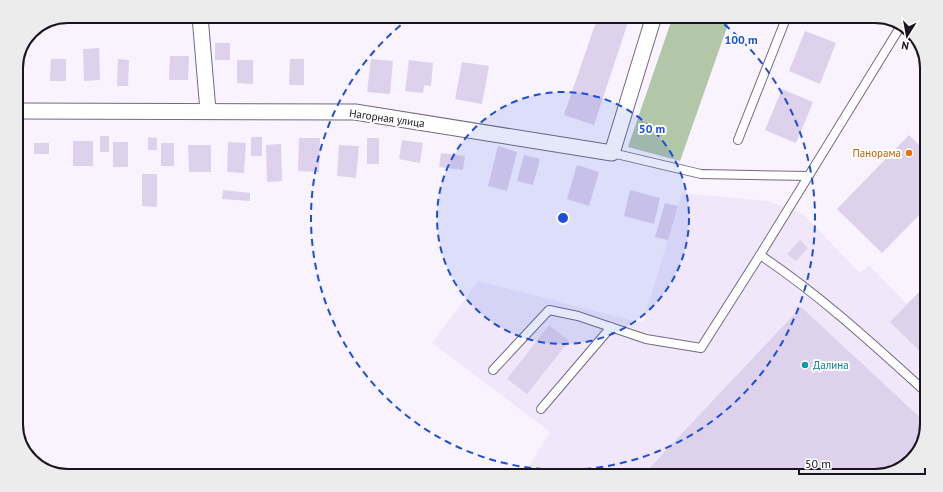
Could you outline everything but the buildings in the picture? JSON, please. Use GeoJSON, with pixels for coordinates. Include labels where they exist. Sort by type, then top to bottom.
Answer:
{"type":"FeatureCollection","features":[{"type":"Feature","properties":{"kind":"street"},"geometry":{"type":"LineString","coordinates":[[201,23],[208,111]]}},
{"type":"Feature","properties":{"kind":"street"},"geometry":{"type":"LineString","coordinates":[[612,154],[652,23]]}},
{"type":"Feature","properties":{"kind":"street","name":"Нагорная улица"},"geometry":{"type":"LineString","coordinates":[[23,111],[355,112],[612,154]]}},
{"type":"Feature","properties":{"kind":"lane"},"geometry":{"type":"LineString","coordinates":[[738,140],[783,23]]}},
{"type":"Feature","properties":{"kind":"lane"},"geometry":{"type":"LineString","coordinates":[[493,370],[549,310],[578,316],[646,339],[702,348],[898,30]]}},
{"type":"Feature","properties":{"kind":"lane"},"geometry":{"type":"LineString","coordinates":[[612,154],[701,174],[809,176]]}},
{"type":"Feature","properties":{"kind":"lane"},"geometry":{"type":"LineString","coordinates":[[760,255],[792,277],[892,361],[920,387]]}},
{"type":"Feature","properties":{"kind":"lane"},"geometry":{"type":"LineString","coordinates":[[541,409],[611,327]]}},
{"type":"Feature","properties":{"kind":"shaded area"},"geometry":{"type":"Polygon","coordinates":[[[682,193],[768,201],[803,214],[860,273],[869,265],[907,304],[920,291],[920,430],[915,444],[905,458],[895,464],[881,469],[527,469],[550,432],[432,343],[478,281],[643,323],[682,193]]]}},
{"type":"Feature","properties":{"kind":"green space"},"geometry":{"type":"Polygon","coordinates":[[[671,23],[729,23],[680,161],[628,147],[671,23]]]}},
{"type":"Feature","properties":{"kind":"place","name":"Панорама"},"geometry":{"type":"Point","coordinates":[909,153]}},
{"type":"Feature","properties":{"kind":"place","name":"Далина"},"geometry":{"type":"Point","coordinates":[805,365]}}]}
